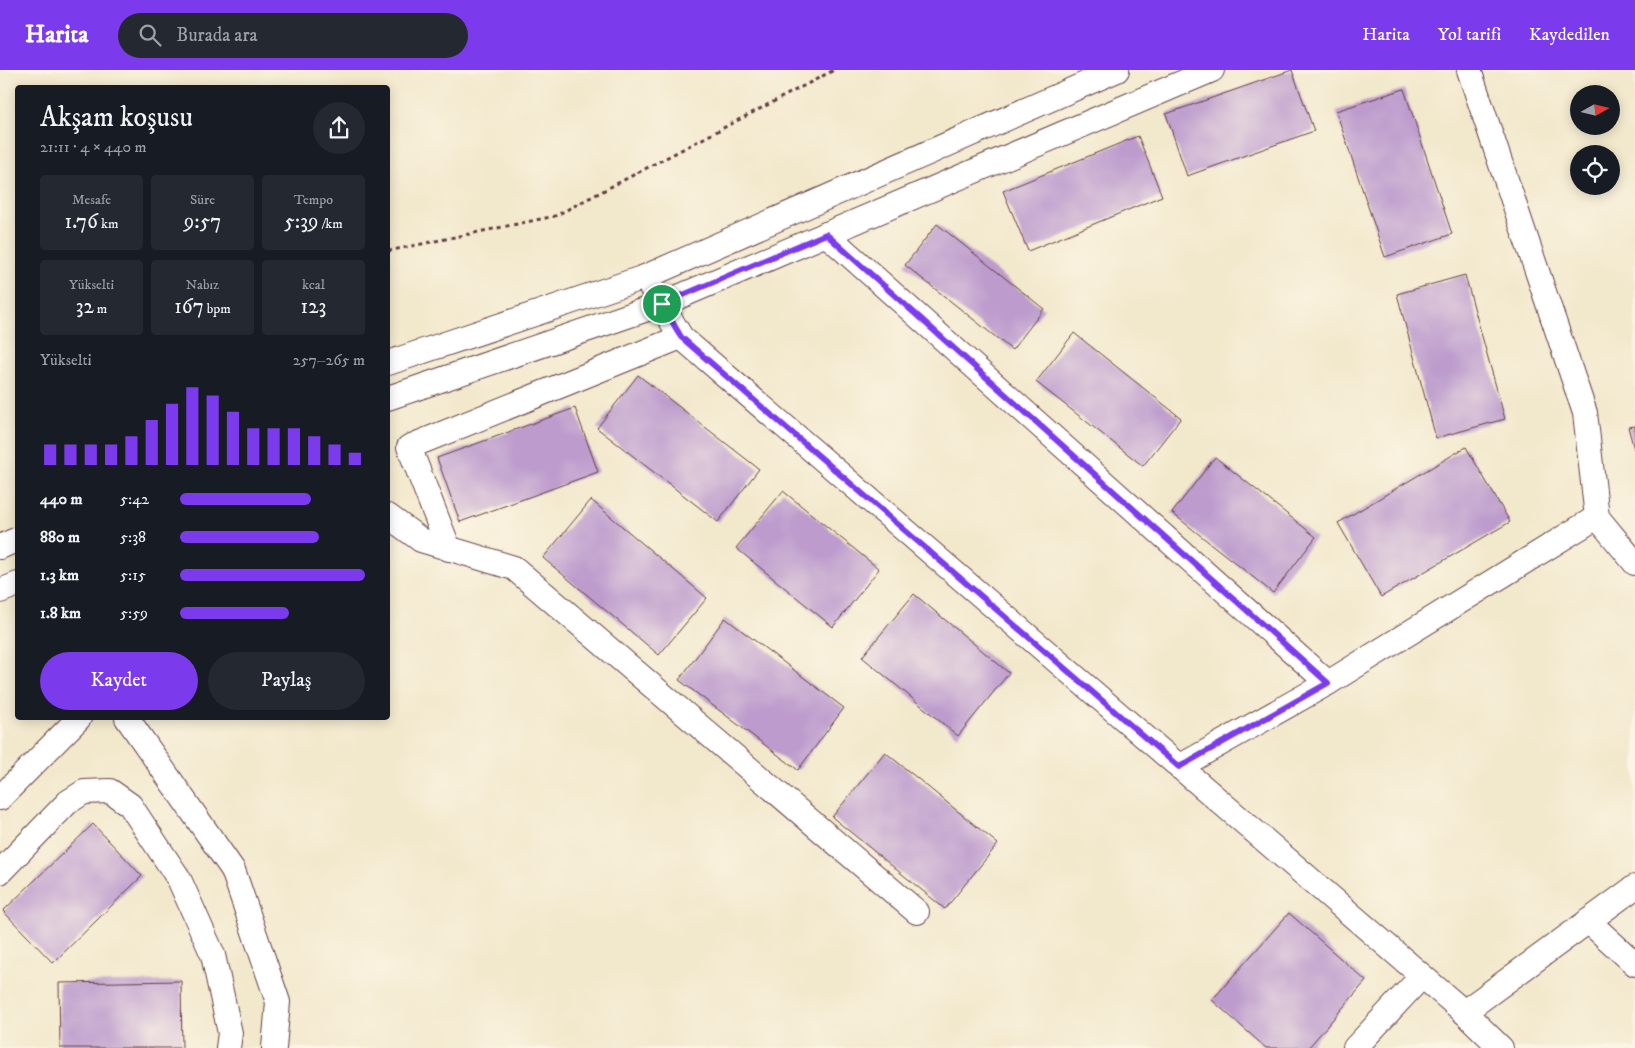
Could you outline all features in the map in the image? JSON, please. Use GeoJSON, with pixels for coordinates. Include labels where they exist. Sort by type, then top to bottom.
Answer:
{"type":"FeatureCollection","features":[{"type":"Feature","properties":{"kind":"street"},"geometry":{"type":"LineString","coordinates":[[390,362],[645,277],[1116,70]]}},
{"type":"Feature","properties":{"kind":"street"},"geometry":{"type":"LineString","coordinates":[[390,397],[662,304],[1212,70]]}},
{"type":"Feature","properties":{"kind":"street"},"geometry":{"type":"LineString","coordinates":[[1469,70],[1585,412],[1597,517],[1631,551]]}},
{"type":"Feature","properties":{"kind":"street"},"geometry":{"type":"LineString","coordinates":[[826,234],[1328,683]]}},
{"type":"Feature","properties":{"kind":"street"},"geometry":{"type":"LineString","coordinates":[[645,277],[681,337],[1464,1012],[1500,1048]]}},
{"type":"Feature","properties":{"kind":"street"},"geometry":{"type":"LineString","coordinates":[[448,549],[409,447],[681,337]]}},
{"type":"Feature","properties":{"kind":"street"},"geometry":{"type":"LineString","coordinates":[[390,517],[421,540],[514,568],[917,912]]}},
{"type":"Feature","properties":{"kind":"street"},"geometry":{"type":"LineString","coordinates":[[1179,767],[1328,683],[1597,517]]}},
{"type":"Feature","properties":{"kind":"street"},"geometry":{"type":"LineString","coordinates":[[0,591],[15,585]]}},
{"type":"Feature","properties":{"kind":"street"},"geometry":{"type":"LineString","coordinates":[[0,798],[77,720]]}},
{"type":"Feature","properties":{"kind":"street"},"geometry":{"type":"LineString","coordinates":[[128,720],[233,870],[278,1002],[274,1048]]}},
{"type":"Feature","properties":{"kind":"street"},"geometry":{"type":"LineString","coordinates":[[0,872],[68,802],[84,792],[110,792],[130,805],[179,879],[213,955],[230,1033],[228,1048]]}},
{"type":"Feature","properties":{"kind":"street"},"geometry":{"type":"LineString","coordinates":[[1464,1012],[1635,887]]}},
{"type":"Feature","properties":{"kind":"street"},"geometry":{"type":"LineString","coordinates":[[1588,921],[1635,964]]}},
{"type":"Feature","properties":{"kind":"street"},"geometry":{"type":"LineString","coordinates":[[1355,1048],[1422,976]]}},
{"type":"Feature","properties":{"kind":"path"},"geometry":{"type":"LineString","coordinates":[[390,251],[555,216],[834,70]]}},
{"type":"Feature","properties":{"kind":"building"},"geometry":{"type":"Polygon","coordinates":[[[1292,70],[1314,131],[1187,176],[1166,114],[1292,70]]]}},
{"type":"Feature","properties":{"kind":"building"},"geometry":{"type":"Polygon","coordinates":[[[1404,89],[1452,234],[1385,257],[1336,111],[1404,89]]]}},
{"type":"Feature","properties":{"kind":"building"},"geometry":{"type":"Polygon","coordinates":[[[1138,136],[1162,196],[1028,251],[1003,191],[1138,136]]]}},
{"type":"Feature","properties":{"kind":"building"},"geometry":{"type":"Polygon","coordinates":[[[937,224],[1044,309],[1012,350],[905,265],[937,224]]]}},
{"type":"Feature","properties":{"kind":"building"},"geometry":{"type":"Polygon","coordinates":[[[1465,275],[1505,419],[1436,438],[1397,294],[1465,275]]]}},
{"type":"Feature","properties":{"kind":"building"},"geometry":{"type":"Polygon","coordinates":[[[1074,333],[1181,418],[1143,466],[1036,382],[1074,333]]]}},
{"type":"Feature","properties":{"kind":"building"},"geometry":{"type":"Polygon","coordinates":[[[638,375],[759,469],[718,522],[597,428],[638,375]]]}},
{"type":"Feature","properties":{"kind":"building"},"geometry":{"type":"Polygon","coordinates":[[[575,408],[598,472],[460,522],[437,458],[575,408]]]}},
{"type":"Feature","properties":{"kind":"building"},"geometry":{"type":"Polygon","coordinates":[[[1635,426],[1635,449],[1634,449],[1628,427],[1635,426]]]}},
{"type":"Feature","properties":{"kind":"building"},"geometry":{"type":"Polygon","coordinates":[[[1466,447],[1510,522],[1381,597],[1338,523],[1466,447]]]}},
{"type":"Feature","properties":{"kind":"building"},"geometry":{"type":"Polygon","coordinates":[[[1215,457],[1316,537],[1273,593],[1172,513],[1215,457]]]}},
{"type":"Feature","properties":{"kind":"building"},"geometry":{"type":"Polygon","coordinates":[[[783,491],[879,569],[833,627],[736,548],[783,491]]]}},
{"type":"Feature","properties":{"kind":"building"},"geometry":{"type":"Polygon","coordinates":[[[591,500],[707,598],[659,655],[543,558],[591,500]]]}},
{"type":"Feature","properties":{"kind":"building"},"geometry":{"type":"Polygon","coordinates":[[[914,594],[1009,673],[958,736],[862,657],[914,594]]]}},
{"type":"Feature","properties":{"kind":"building"},"geometry":{"type":"Polygon","coordinates":[[[725,618],[844,708],[798,770],[679,680],[725,618]]]}},
{"type":"Feature","properties":{"kind":"building"},"geometry":{"type":"Polygon","coordinates":[[[885,752],[998,844],[945,909],[832,817],[885,752]]]}},
{"type":"Feature","properties":{"kind":"building"},"geometry":{"type":"Polygon","coordinates":[[[93,824],[142,876],[53,963],[3,911],[93,824]]]}},
{"type":"Feature","properties":{"kind":"building"},"geometry":{"type":"Polygon","coordinates":[[[1289,913],[1366,981],[1308,1048],[1266,1048],[1212,1000],[1289,913]]]}},
{"type":"Feature","properties":{"kind":"building"},"geometry":{"type":"Polygon","coordinates":[[[181,981],[182,1048],[60,1048],[59,983],[181,981]]]}},
{"type":"Feature","properties":{"kind":"route"},"geometry":{"type":"LineString","coordinates":[[826,234],[1328,683],[1179,767],[681,337],[662,304],[826,234]]}}]}
